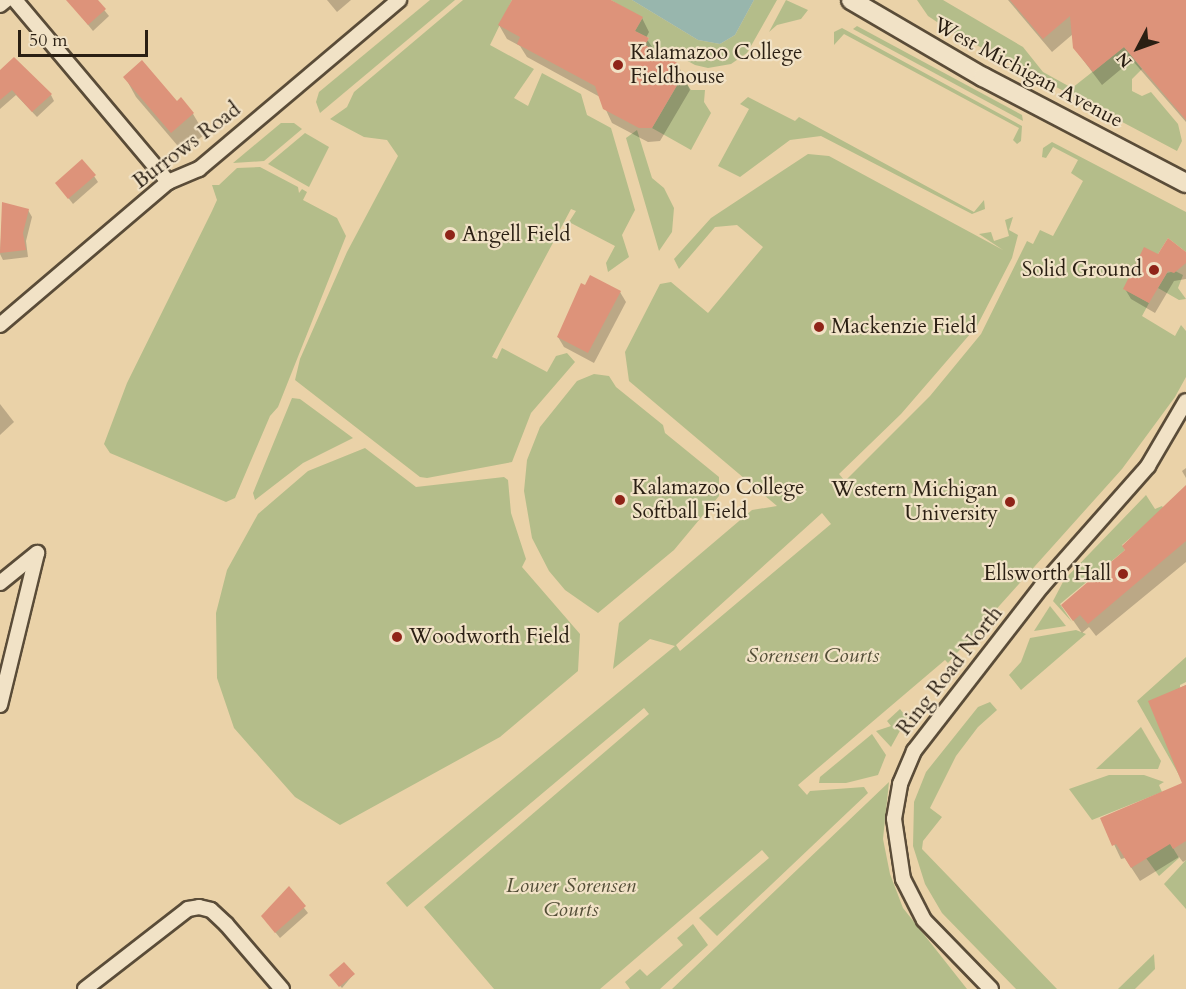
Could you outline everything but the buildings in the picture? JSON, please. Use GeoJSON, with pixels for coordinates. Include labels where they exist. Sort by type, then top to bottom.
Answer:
{"type":"FeatureCollection","features":[{"type":"Feature","properties":{"kind":"street"},"geometry":{"type":"LineString","coordinates":[[0,5],[6,0]]}},
{"type":"Feature","properties":{"kind":"street"},"geometry":{"type":"LineString","coordinates":[[15,0],[168,182]]}},
{"type":"Feature","properties":{"kind":"street","name":"Burrows Road"},"geometry":{"type":"LineString","coordinates":[[0,325],[168,182],[199,169],[399,0]]}},
{"type":"Feature","properties":{"kind":"street","name":"West Michigan Avenue"},"geometry":{"type":"LineString","coordinates":[[850,0],[983,77],[1186,183]]}},
{"type":"Feature","properties":{"kind":"street","name":"Ring Road North"},"geometry":{"type":"LineString","coordinates":[[991,989],[924,920],[903,879],[894,819],[900,784],[914,751],[1042,586],[1148,466],[1186,401]]}},
{"type":"Feature","properties":{"kind":"street"},"geometry":{"type":"LineString","coordinates":[[0,583],[37,553],[0,705]]}},
{"type":"Feature","properties":{"kind":"street"},"geometry":{"type":"LineString","coordinates":[[85,989],[188,909],[211,910],[282,989]]}},
{"type":"Feature","properties":{"kind":"green space"},"geometry":{"type":"Polygon","coordinates":[[[430,0],[455,0],[320,113],[316,102],[319,92],[430,0]]]}},
{"type":"Feature","properties":{"kind":"green space"},"geometry":{"type":"Polygon","coordinates":[[[463,0],[512,0],[490,45],[534,69],[514,98],[528,106],[542,73],[581,94],[587,115],[611,128],[635,210],[622,235],[629,257],[608,272],[606,263],[615,246],[569,222],[576,211],[571,209],[492,357],[497,359],[502,348],[547,372],[556,356],[567,353],[575,362],[531,413],[512,462],[427,478],[420,477],[295,380],[300,359],[347,252],[398,156],[387,140],[364,137],[330,119],[347,107],[354,92],[463,0]]]}},
{"type":"Feature","properties":{"kind":"green space"},"geometry":{"type":"Polygon","coordinates":[[[611,0],[632,0],[698,40],[720,44],[735,35],[754,0],[777,0],[747,53],[731,64],[708,68],[695,65],[666,49],[663,55],[645,45],[649,38],[635,31],[642,19],[611,0]]]}},
{"type":"Feature","properties":{"kind":"green space"},"geometry":{"type":"Polygon","coordinates":[[[786,0],[808,10],[801,19],[777,25],[769,32],[786,0]]]}},
{"type":"Feature","properties":{"kind":"green space"},"geometry":{"type":"Polygon","coordinates":[[[917,0],[943,0],[1023,47],[1043,72],[1072,88],[1124,47],[1142,69],[1132,79],[1132,91],[1142,96],[1151,92],[1178,124],[1182,141],[1177,151],[952,32],[928,16],[917,0]]]}},
{"type":"Feature","properties":{"kind":"green space"},"geometry":{"type":"Polygon","coordinates":[[[857,26],[1022,115],[1023,121],[853,29],[857,26]]]}},
{"type":"Feature","properties":{"kind":"green space"},"geometry":{"type":"Polygon","coordinates":[[[842,28],[1022,126],[1021,141],[1017,144],[1013,140],[1019,128],[844,34],[834,45],[834,32],[842,28]]]}},
{"type":"Feature","properties":{"kind":"green space"},"geometry":{"type":"Polygon","coordinates":[[[682,77],[691,90],[705,90],[704,102],[711,113],[691,150],[652,128],[682,77]]]}},
{"type":"Feature","properties":{"kind":"green space"},"geometry":{"type":"Polygon","coordinates":[[[748,97],[795,121],[799,117],[974,212],[984,200],[985,209],[972,214],[821,136],[790,140],[740,177],[718,166],[749,109],[740,104],[748,97]]]}},
{"type":"Feature","properties":{"kind":"green space"},"geometry":{"type":"Polygon","coordinates":[[[281,123],[294,123],[302,129],[264,161],[233,163],[281,123]]]}},
{"type":"Feature","properties":{"kind":"green space"},"geometry":{"type":"Polygon","coordinates":[[[637,130],[652,178],[664,188],[674,208],[672,232],[659,251],[626,138],[637,130]]]}},
{"type":"Feature","properties":{"kind":"green space"},"geometry":{"type":"Polygon","coordinates":[[[305,133],[329,147],[309,187],[268,164],[305,133]]]}},
{"type":"Feature","properties":{"kind":"green space"},"geometry":{"type":"Polygon","coordinates":[[[1052,142],[1186,212],[1186,252],[1168,238],[1158,254],[1124,289],[1149,303],[1142,316],[1175,336],[1181,325],[1186,331],[1186,377],[1175,397],[1122,469],[948,663],[945,660],[798,785],[807,795],[810,791],[864,787],[868,793],[717,936],[699,918],[769,858],[762,850],[600,989],[494,989],[424,907],[649,714],[644,708],[407,907],[386,883],[675,646],[650,639],[613,669],[619,623],[752,510],[777,506],[629,381],[625,352],[660,284],[671,282],[708,313],[763,247],[737,225],[715,227],[679,269],[674,259],[711,218],[808,154],[829,156],[1003,250],[979,234],[991,232],[994,241],[1009,236],[1005,220],[1013,217],[1009,230],[1018,235],[1012,258],[977,326],[901,414],[839,474],[845,481],[930,396],[981,334],[1027,241],[1033,244],[1040,230],[1053,236],[1083,181],[1071,173],[1078,160],[1053,147],[1046,158],[1042,157],[1043,148],[1052,142]],[[822,513],[676,645],[680,651],[831,524],[822,513]]]}},
{"type":"Feature","properties":{"kind":"green space"},"geometry":{"type":"Polygon","coordinates":[[[260,167],[298,187],[299,193],[302,189],[307,192],[303,200],[337,218],[346,236],[278,407],[270,416],[235,498],[226,502],[110,453],[104,444],[127,383],[217,200],[212,185],[219,185],[237,168],[260,167]]]}},
{"type":"Feature","properties":{"kind":"green space"},"geometry":{"type":"Polygon","coordinates":[[[1175,271],[1183,275],[1178,288],[1186,299],[1179,300],[1158,288],[1167,273],[1175,271]]]}},
{"type":"Feature","properties":{"kind":"green space","name":"Kalamazoo College Softball Field"},"geometry":{"type":"Polygon","coordinates":[[[594,374],[609,376],[616,387],[663,425],[665,433],[719,477],[719,496],[674,550],[598,613],[565,590],[549,571],[532,538],[524,491],[527,460],[540,427],[577,381],[594,374]]]}},
{"type":"Feature","properties":{"kind":"green space"},"geometry":{"type":"Polygon","coordinates":[[[292,398],[300,399],[353,438],[303,463],[255,500],[253,493],[292,398]]]}},
{"type":"Feature","properties":{"kind":"green space","name":"Woodworth Field"},"geometry":{"type":"Polygon","coordinates":[[[365,448],[416,487],[504,477],[508,480],[511,513],[526,559],[522,567],[580,634],[578,671],[500,737],[340,825],[295,797],[234,728],[217,678],[216,613],[227,570],[258,514],[308,471],[365,448]]]}},
{"type":"Feature","properties":{"kind":"green space"},"geometry":{"type":"Polygon","coordinates":[[[1146,495],[1155,509],[1162,506],[1164,509],[1122,545],[1125,550],[1060,604],[1072,622],[1053,601],[1064,580],[1146,495]]]}},
{"type":"Feature","properties":{"kind":"green space"},"geometry":{"type":"Polygon","coordinates":[[[1050,606],[1066,626],[1034,631],[1050,606]]]}},
{"type":"Feature","properties":{"kind":"green space"},"geometry":{"type":"Polygon","coordinates":[[[1076,630],[1086,634],[1021,690],[1009,675],[1021,662],[1030,638],[1076,630]]]}},
{"type":"Feature","properties":{"kind":"green space"},"geometry":{"type":"Polygon","coordinates":[[[1186,657],[1186,682],[1180,685],[1179,775],[1137,701],[1186,657]]]}},
{"type":"Feature","properties":{"kind":"green space"},"geometry":{"type":"Polygon","coordinates":[[[990,702],[997,710],[978,727],[956,756],[930,808],[942,817],[923,841],[922,849],[1057,989],[1016,989],[942,913],[925,884],[913,846],[914,802],[926,772],[978,707],[990,702]]]}},
{"type":"Feature","properties":{"kind":"green space"},"geometry":{"type":"Polygon","coordinates":[[[900,709],[907,718],[891,747],[876,731],[891,726],[887,721],[900,709]]]}},
{"type":"Feature","properties":{"kind":"green space"},"geometry":{"type":"Polygon","coordinates":[[[1141,727],[1161,761],[1158,769],[1096,769],[1141,727]]]}},
{"type":"Feature","properties":{"kind":"green space"},"geometry":{"type":"Polygon","coordinates":[[[872,734],[886,755],[878,775],[846,783],[819,783],[820,777],[872,734]]]}},
{"type":"Feature","properties":{"kind":"green space"},"geometry":{"type":"Polygon","coordinates":[[[1109,775],[1144,775],[1164,782],[1159,785],[1162,792],[1092,820],[1069,789],[1109,775]]]}},
{"type":"Feature","properties":{"kind":"green space"},"geometry":{"type":"Polygon","coordinates":[[[889,782],[883,839],[890,874],[903,908],[967,989],[672,989],[889,782]]]}},
{"type":"Feature","properties":{"kind":"green space"},"geometry":{"type":"Polygon","coordinates":[[[1170,843],[1179,858],[1159,876],[1146,858],[1170,843]]]}},
{"type":"Feature","properties":{"kind":"green space"},"geometry":{"type":"Polygon","coordinates":[[[1186,860],[1186,909],[1164,884],[1186,860]]]}},
{"type":"Feature","properties":{"kind":"green space"},"geometry":{"type":"Polygon","coordinates":[[[693,924],[708,945],[660,989],[630,989],[625,982],[640,969],[647,976],[683,945],[677,938],[693,924]]]}},
{"type":"Feature","properties":{"kind":"green space"},"geometry":{"type":"Polygon","coordinates":[[[1154,954],[1155,969],[1135,989],[1118,989],[1154,954]]]}},
{"type":"Feature","properties":{"kind":"water"},"geometry":{"type":"Polygon","coordinates":[[[632,0],[754,0],[735,35],[720,44],[698,40],[632,0]]]}},
{"type":"Feature","properties":{"kind":"place","name":"Kalamazoo College Fieldhouse"},"geometry":{"type":"Point","coordinates":[618,65]}},
{"type":"Feature","properties":{"kind":"place","name":"Angell Field"},"geometry":{"type":"Point","coordinates":[450,235]}},
{"type":"Feature","properties":{"kind":"place","name":"Solid Ground"},"geometry":{"type":"Point","coordinates":[1154,270]}},
{"type":"Feature","properties":{"kind":"place","name":"Mackenzie Field"},"geometry":{"type":"Point","coordinates":[819,327]}},
{"type":"Feature","properties":{"kind":"place","name":"Kalamazoo College Softball Field"},"geometry":{"type":"Point","coordinates":[620,500]}},
{"type":"Feature","properties":{"kind":"place","name":"Western Michigan University"},"geometry":{"type":"Point","coordinates":[1010,502]}},
{"type":"Feature","properties":{"kind":"place","name":"Ellsworth Hall"},"geometry":{"type":"Point","coordinates":[1123,574]}},
{"type":"Feature","properties":{"kind":"place","name":"Woodworth Field"},"geometry":{"type":"Point","coordinates":[397,637]}},
{"type":"Feature","properties":{"kind":"park label","name":"Sorensen Courts"},"geometry":{"type":"Point","coordinates":[813,656]}},
{"type":"Feature","properties":{"kind":"park label","name":"Lower Sorensen Courts"},"geometry":{"type":"Point","coordinates":[571,898]}}]}
